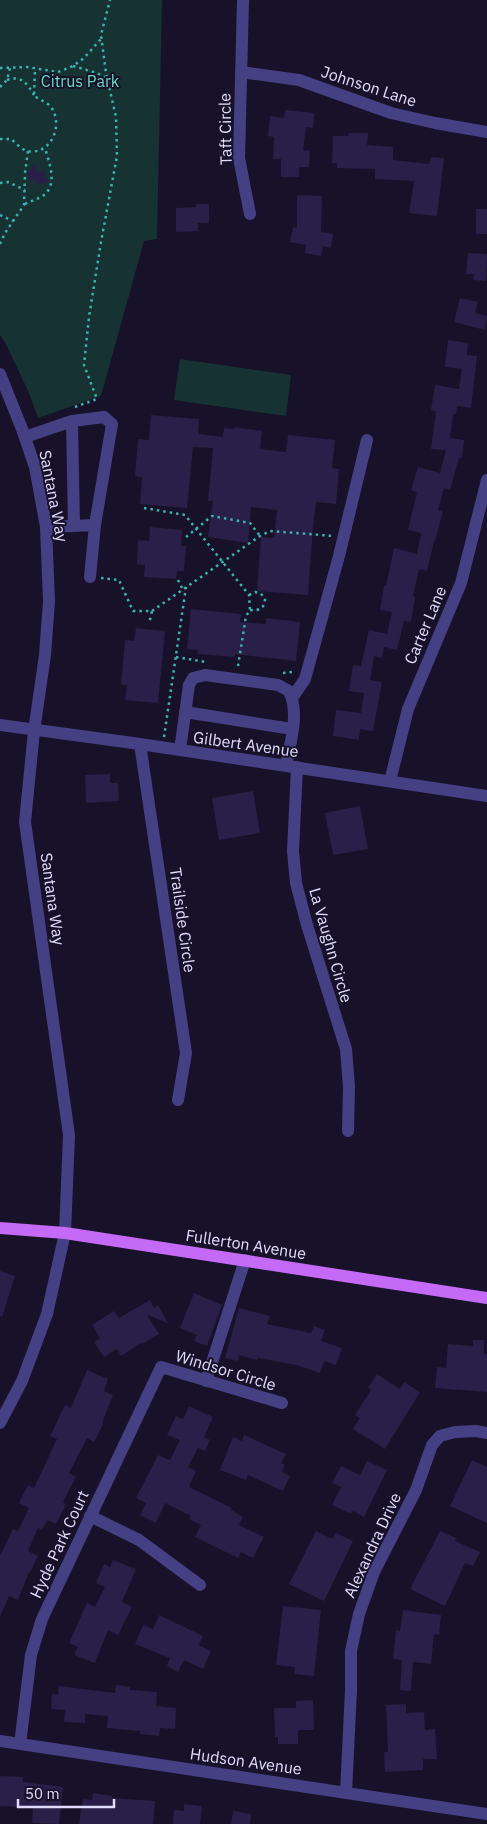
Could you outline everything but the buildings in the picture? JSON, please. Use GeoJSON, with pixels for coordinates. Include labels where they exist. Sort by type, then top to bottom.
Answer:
{"type":"FeatureCollection","features":[{"type":"Feature","properties":{"kind":"main road","name":"Fullerton Avenue"},"geometry":{"type":"LineString","coordinates":[[0,1228],[65,1232],[487,1298]]}},
{"type":"Feature","properties":{"kind":"street","name":"Taft Circle"},"geometry":{"type":"LineString","coordinates":[[243,0],[239,158],[250,214]]}},
{"type":"Feature","properties":{"kind":"street","name":"Johnson Lane"},"geometry":{"type":"LineString","coordinates":[[241,72],[299,80],[391,113],[487,132]]}},
{"type":"Feature","properties":{"kind":"street","name":"Santana Way"},"geometry":{"type":"LineString","coordinates":[[0,374],[35,468],[46,527],[49,601],[45,655],[34,731],[25,822],[69,1135],[65,1232],[47,1314],[22,1381],[0,1423]]}},
{"type":"Feature","properties":{"kind":"street"},"geometry":{"type":"LineString","coordinates":[[71,415],[74,525]]}},
{"type":"Feature","properties":{"kind":"street"},"geometry":{"type":"LineString","coordinates":[[25,437],[71,415],[104,417],[112,424],[94,525],[90,577]]}},
{"type":"Feature","properties":{"kind":"street"},"geometry":{"type":"LineString","coordinates":[[292,698],[305,680],[344,537],[367,440]]}},
{"type":"Feature","properties":{"kind":"street","name":"Carter Lane"},"geometry":{"type":"LineString","coordinates":[[390,781],[408,709],[461,583],[482,521],[487,480]]}},
{"type":"Feature","properties":{"kind":"street"},"geometry":{"type":"LineString","coordinates":[[46,527],[94,525]]}},
{"type":"Feature","properties":{"kind":"street"},"geometry":{"type":"LineString","coordinates":[[180,750],[190,681],[196,676],[201,675],[278,685],[289,691],[292,698]]}},
{"type":"Feature","properties":{"kind":"street","name":"La Vaughn Circle"},"geometry":{"type":"LineString","coordinates":[[292,698],[294,714],[291,767],[293,851],[296,883],[306,925],[346,1050],[348,1131]]}},
{"type":"Feature","properties":{"kind":"street"},"geometry":{"type":"LineString","coordinates":[[185,712],[292,729]]}},
{"type":"Feature","properties":{"kind":"street","name":"Gilbert Avenue"},"geometry":{"type":"LineString","coordinates":[[0,726],[140,744],[487,796]]}},
{"type":"Feature","properties":{"kind":"street","name":"Trailside Circle"},"geometry":{"type":"LineString","coordinates":[[140,744],[186,1053],[178,1100]]}},
{"type":"Feature","properties":{"kind":"street"},"geometry":{"type":"LineString","coordinates":[[206,1381],[244,1260]]}},
{"type":"Feature","properties":{"kind":"street","name":"Windsor Circle"},"geometry":{"type":"LineString","coordinates":[[161,1367],[282,1403]]}},
{"type":"Feature","properties":{"kind":"street","name":"Hyde Park Court"},"geometry":{"type":"LineString","coordinates":[[20,1744],[30,1655],[42,1619],[161,1367]]}},
{"type":"Feature","properties":{"kind":"street","name":"Alexandra Drive"},"geometry":{"type":"LineString","coordinates":[[346,1793],[351,1651],[359,1614],[374,1572],[416,1490],[432,1445],[440,1436],[455,1432],[476,1431],[487,1433]]}},
{"type":"Feature","properties":{"kind":"street"},"geometry":{"type":"LineString","coordinates":[[90,1516],[139,1540],[200,1585]]}},
{"type":"Feature","properties":{"kind":"street","name":"Hudson Avenue"},"geometry":{"type":"LineString","coordinates":[[0,1741],[346,1793],[473,1818],[487,1814]]}},
{"type":"Feature","properties":{"kind":"path"},"geometry":{"type":"LineString","coordinates":[[71,415],[97,399],[84,366],[94,289],[117,156],[116,117],[102,38],[110,0]]}},
{"type":"Feature","properties":{"kind":"path"},"geometry":{"type":"LineString","coordinates":[[0,68],[58,72],[73,66],[84,58],[102,38]]}},
{"type":"Feature","properties":{"kind":"path"},"geometry":{"type":"LineString","coordinates":[[73,66],[85,69],[108,80]]}},
{"type":"Feature","properties":{"kind":"path"},"geometry":{"type":"LineString","coordinates":[[7,80],[10,68]]}},
{"type":"Feature","properties":{"kind":"path"},"geometry":{"type":"LineString","coordinates":[[34,96],[35,69]]}},
{"type":"Feature","properties":{"kind":"path"},"geometry":{"type":"LineString","coordinates":[[0,87],[7,80],[13,78],[21,79],[28,84],[34,96],[51,106],[57,123],[53,140],[45,148],[28,151],[11,139],[0,139]]}},
{"type":"Feature","properties":{"kind":"path"},"geometry":{"type":"LineString","coordinates":[[0,244],[5,233],[24,205],[44,195],[52,183],[45,148]]}},
{"type":"Feature","properties":{"kind":"path"},"geometry":{"type":"LineString","coordinates":[[24,205],[28,151]]}},
{"type":"Feature","properties":{"kind":"path"},"geometry":{"type":"LineString","coordinates":[[0,183],[8,182],[25,190]]}},
{"type":"Feature","properties":{"kind":"path"},"geometry":{"type":"LineString","coordinates":[[0,215],[13,221]]}},
{"type":"Feature","properties":{"kind":"path"},"geometry":{"type":"LineString","coordinates":[[144,508],[185,515],[248,595],[250,610],[246,616],[238,666],[229,665]]}},
{"type":"Feature","properties":{"kind":"path"},"geometry":{"type":"LineString","coordinates":[[186,537],[212,516],[250,522],[260,536]]}},
{"type":"Feature","properties":{"kind":"path"},"geometry":{"type":"LineString","coordinates":[[90,577],[118,580],[133,612],[152,611],[270,531],[344,537]]}},
{"type":"Feature","properties":{"kind":"path"},"geometry":{"type":"LineString","coordinates":[[162,748],[184,589],[178,580]]}},
{"type":"Feature","properties":{"kind":"path"},"geometry":{"type":"LineString","coordinates":[[248,595],[255,592],[260,593],[265,598],[263,608],[258,611],[250,610]]}},
{"type":"Feature","properties":{"kind":"path"},"geometry":{"type":"LineString","coordinates":[[149,624],[152,611]]}},
{"type":"Feature","properties":{"kind":"path"},"geometry":{"type":"LineString","coordinates":[[176,657],[212,662]]}},
{"type":"Feature","properties":{"kind":"path"},"geometry":{"type":"LineString","coordinates":[[278,672],[293,672],[297,668]]}},
{"type":"Feature","properties":{"kind":"green space","name":"Citrus Park"},"geometry":{"type":"Polygon","coordinates":[[[0,0],[162,0],[157,239],[144,241],[101,396],[38,418],[29,393],[0,335],[0,0]]]}},
{"type":"Feature","properties":{"kind":"green space"},"geometry":{"type":"Polygon","coordinates":[[[180,359],[291,375],[286,416],[174,400],[180,359]]]}}]}
